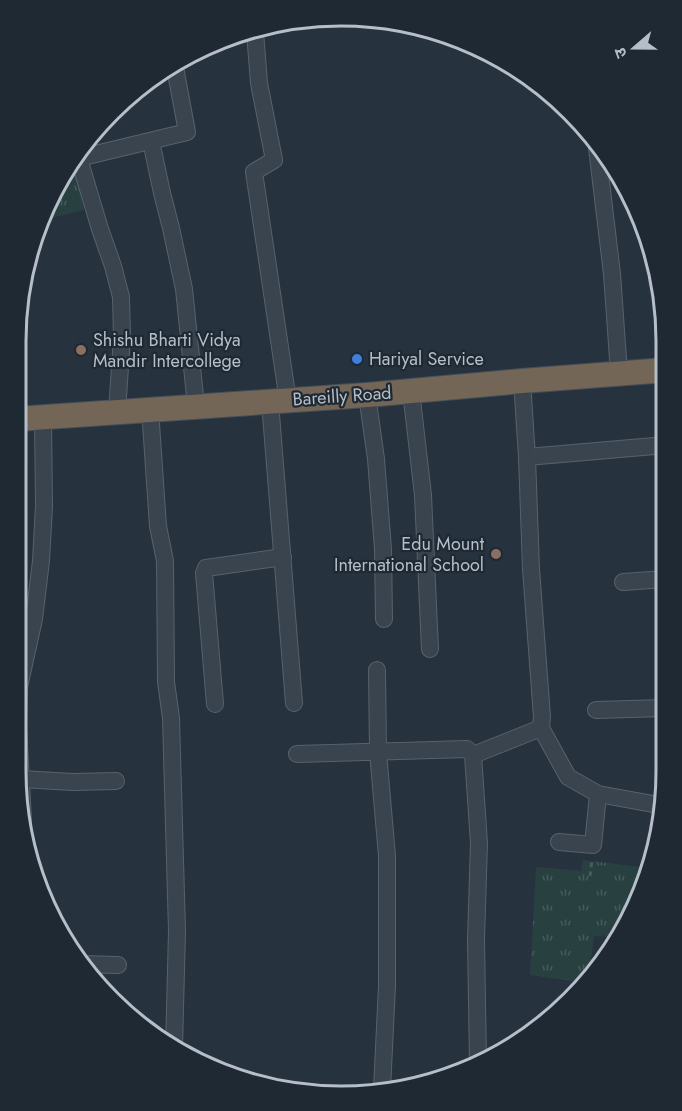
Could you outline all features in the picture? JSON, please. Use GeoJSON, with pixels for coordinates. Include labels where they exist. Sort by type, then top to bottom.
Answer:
{"type":"FeatureCollection","features":[{"type":"Feature","properties":{"kind":"highway","name":"Bareilly Road"},"geometry":{"type":"LineString","coordinates":[[26,419],[367,395],[656,371]]}},
{"type":"Feature","properties":{"kind":"street"},"geometry":{"type":"LineString","coordinates":[[255,37],[259,83],[274,160],[254,172],[279,401],[283,557],[294,703]]}},
{"type":"Feature","properties":{"kind":"street"},"geometry":{"type":"LineString","coordinates":[[88,153],[186,132],[176,73]]}},
{"type":"Feature","properties":{"kind":"street"},"geometry":{"type":"LineString","coordinates":[[151,141],[184,289],[196,406]]}},
{"type":"Feature","properties":{"kind":"street"},"geometry":{"type":"LineString","coordinates":[[598,159],[612,274],[619,373]]}},
{"type":"Feature","properties":{"kind":"street"},"geometry":{"type":"LineString","coordinates":[[81,164],[121,297],[122,337],[117,412]]}},
{"type":"Feature","properties":{"kind":"street"},"geometry":{"type":"LineString","coordinates":[[522,381],[541,728],[568,777],[598,794],[655,804]]}},
{"type":"Feature","properties":{"kind":"street"},"geometry":{"type":"LineString","coordinates":[[411,391],[423,495],[430,650]]}},
{"type":"Feature","properties":{"kind":"street"},"geometry":{"type":"LineString","coordinates":[[367,395],[376,459],[383,549],[384,619]]}},
{"type":"Feature","properties":{"kind":"street"},"geometry":{"type":"LineString","coordinates":[[150,409],[158,526],[165,561],[166,682],[171,718],[177,931],[174,1037]]}},
{"type":"Feature","properties":{"kind":"street"},"geometry":{"type":"LineString","coordinates":[[26,657],[34,618],[41,561],[44,506],[43,418]]}},
{"type":"Feature","properties":{"kind":"street"},"geometry":{"type":"LineString","coordinates":[[527,458],[656,446]]}},
{"type":"Feature","properties":{"kind":"street"},"geometry":{"type":"LineString","coordinates":[[215,704],[204,573],[206,568],[283,557]]}},
{"type":"Feature","properties":{"kind":"street"},"geometry":{"type":"LineString","coordinates":[[623,582],[656,580]]}},
{"type":"Feature","properties":{"kind":"street"},"geometry":{"type":"LineString","coordinates":[[377,670],[378,752],[387,856],[387,986],[381,1083]]}},
{"type":"Feature","properties":{"kind":"street"},"geometry":{"type":"LineString","coordinates":[[596,710],[656,708]]}},
{"type":"Feature","properties":{"kind":"street"},"geometry":{"type":"LineString","coordinates":[[473,755],[541,728]]}},
{"type":"Feature","properties":{"kind":"street"},"geometry":{"type":"LineString","coordinates":[[297,754],[467,750],[473,755],[479,843],[476,939],[478,1054]]}},
{"type":"Feature","properties":{"kind":"street"},"geometry":{"type":"LineString","coordinates":[[26,779],[73,783],[116,781]]}},
{"type":"Feature","properties":{"kind":"street"},"geometry":{"type":"LineString","coordinates":[[559,842],[594,845],[598,794]]}},
{"type":"Feature","properties":{"kind":"street"},"geometry":{"type":"LineString","coordinates":[[93,964],[118,965]]}},
{"type":"Feature","properties":{"kind":"green space"},"geometry":{"type":"Polygon","coordinates":[[[76,171],[84,210],[51,218],[76,171]]]}},
{"type":"Feature","properties":{"kind":"green space"},"geometry":{"type":"Polygon","coordinates":[[[583,860],[641,867],[614,928],[608,937],[594,936],[591,962],[575,982],[530,975],[536,867],[581,871],[583,860]]]}},
{"type":"Feature","properties":{"kind":"place","name":"Shishu Bharti Vidya Mandir Intercollege"},"geometry":{"type":"Point","coordinates":[81,350]}},
{"type":"Feature","properties":{"kind":"place","name":"Hariyal Service"},"geometry":{"type":"Point","coordinates":[357,359]}},
{"type":"Feature","properties":{"kind":"place","name":"Edu Mount International School"},"geometry":{"type":"Point","coordinates":[496,554]}}]}
